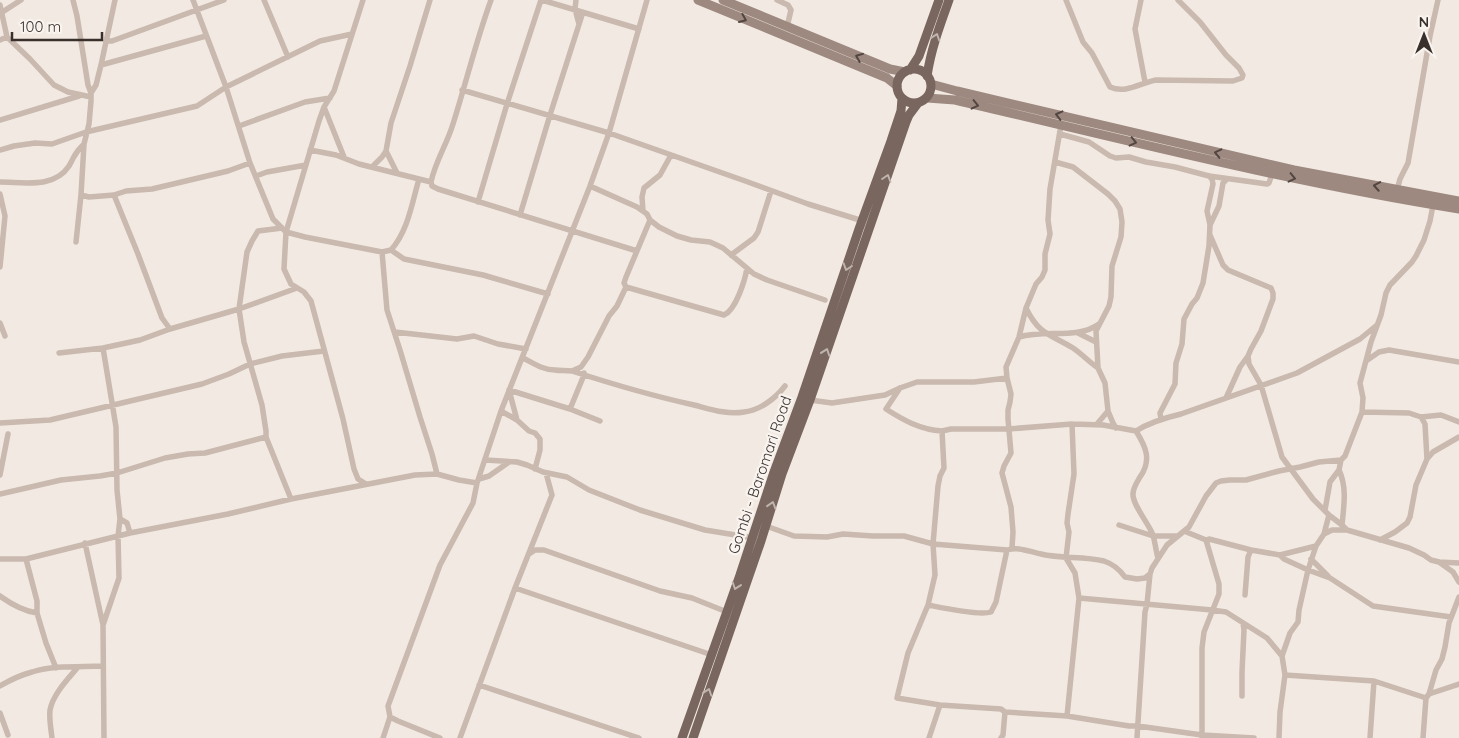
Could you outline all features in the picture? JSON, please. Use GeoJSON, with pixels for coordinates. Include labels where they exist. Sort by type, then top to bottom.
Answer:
{"type":"FeatureCollection","features":[{"type":"Feature","properties":{"kind":"main road"},"geometry":{"type":"LineString","coordinates":[[698,0],[887,78],[897,86]]}},
{"type":"Feature","properties":{"kind":"main road"},"geometry":{"type":"LineString","coordinates":[[723,0],[890,69],[921,71],[929,80],[957,92],[1276,166],[1459,201]]}},
{"type":"Feature","properties":{"kind":"main road"},"geometry":{"type":"LineString","coordinates":[[918,103],[912,103],[902,98],[897,91],[897,86],[901,76],[908,71],[920,56],[940,0]]}},
{"type":"Feature","properties":{"kind":"main road"},"geometry":{"type":"LineString","coordinates":[[927,98],[931,89],[929,80],[930,56],[949,0]]}},
{"type":"Feature","properties":{"kind":"main road"},"geometry":{"type":"LineString","coordinates":[[867,222],[901,111],[902,98]]}},
{"type":"Feature","properties":{"kind":"main road"},"geometry":{"type":"LineString","coordinates":[[867,222],[911,111],[918,103],[927,98],[955,100],[1061,130],[1333,187],[1459,209]]}},
{"type":"Feature","properties":{"kind":"main road","name":"Gombi - Baromari Road"},"geometry":{"type":"LineString","coordinates":[[693,738],[782,474],[810,400],[867,222]]}},
{"type":"Feature","properties":{"kind":"main road","name":"Gombi - Baromari Road"},"geometry":{"type":"LineString","coordinates":[[682,738],[774,472],[867,222]]}},
{"type":"Feature","properties":{"kind":"street"},"geometry":{"type":"LineString","coordinates":[[1,13],[22,0]]}},
{"type":"Feature","properties":{"kind":"street"},"geometry":{"type":"LineString","coordinates":[[73,0],[91,95],[89,124],[84,144],[76,242]]}},
{"type":"Feature","properties":{"kind":"street"},"geometry":{"type":"LineString","coordinates":[[91,95],[96,85],[115,0]]}},
{"type":"Feature","properties":{"kind":"street"},"geometry":{"type":"LineString","coordinates":[[193,0],[226,87],[250,162],[273,219],[284,230]]}},
{"type":"Feature","properties":{"kind":"street"},"geometry":{"type":"LineString","coordinates":[[106,41],[112,41],[224,0]]}},
{"type":"Feature","properties":{"kind":"street"},"geometry":{"type":"LineString","coordinates":[[264,0],[288,57]]}},
{"type":"Feature","properties":{"kind":"street"},"geometry":{"type":"LineString","coordinates":[[363,0],[334,91],[324,107],[295,207],[284,230],[284,269],[290,284],[304,292],[311,301],[343,419],[354,469],[358,479],[366,484]]}},
{"type":"Feature","properties":{"kind":"street"},"geometry":{"type":"LineString","coordinates":[[372,167],[386,151],[391,123],[430,0]]}},
{"type":"Feature","properties":{"kind":"street"},"geometry":{"type":"LineString","coordinates":[[491,0],[452,126],[436,166],[431,182],[432,186],[637,251]]}},
{"type":"Feature","properties":{"kind":"street"},"geometry":{"type":"LineString","coordinates":[[478,202],[507,104],[544,0],[640,29]]}},
{"type":"Feature","properties":{"kind":"street"},"geometry":{"type":"LineString","coordinates":[[576,0],[575,9],[579,24]]}},
{"type":"Feature","properties":{"kind":"street"},"geometry":{"type":"LineString","coordinates":[[383,738],[390,716],[388,706],[437,574],[473,503],[478,481],[509,390],[590,186],[648,0]]}},
{"type":"Feature","properties":{"kind":"street"},"geometry":{"type":"LineString","coordinates":[[777,0],[788,5],[791,10],[786,27]]}},
{"type":"Feature","properties":{"kind":"street"},"geometry":{"type":"LineString","coordinates":[[1066,0],[1083,42],[1092,53],[1110,87],[1115,90],[1134,88],[1145,82],[1156,80],[1233,81],[1242,78],[1243,75],[1239,68],[1226,55],[1200,22],[1178,0]]}},
{"type":"Feature","properties":{"kind":"street"},"geometry":{"type":"LineString","coordinates":[[1142,0],[1135,29],[1145,82]]}},
{"type":"Feature","properties":{"kind":"street"},"geometry":{"type":"LineString","coordinates":[[1397,190],[1408,163],[1438,0]]}},
{"type":"Feature","properties":{"kind":"street"},"geometry":{"type":"LineString","coordinates":[[0,5],[7,38],[54,85],[68,92],[91,95]]}},
{"type":"Feature","properties":{"kind":"street"},"geometry":{"type":"LineString","coordinates":[[520,215],[583,12]]}},
{"type":"Feature","properties":{"kind":"street"},"geometry":{"type":"LineString","coordinates":[[0,150],[35,143],[52,144],[86,132],[197,106],[226,87],[320,42],[352,34]]}},
{"type":"Feature","properties":{"kind":"street"},"geometry":{"type":"LineString","coordinates":[[101,65],[206,36]]}},
{"type":"Feature","properties":{"kind":"street"},"geometry":{"type":"LineString","coordinates":[[0,40],[7,38]]}},
{"type":"Feature","properties":{"kind":"street"},"geometry":{"type":"LineString","coordinates":[[462,90],[608,133],[808,204],[867,222]]}},
{"type":"Feature","properties":{"kind":"street"},"geometry":{"type":"LineString","coordinates":[[0,120],[81,95]]}},
{"type":"Feature","properties":{"kind":"street"},"geometry":{"type":"LineString","coordinates":[[239,126],[305,102],[330,98]]}},
{"type":"Feature","properties":{"kind":"street"},"geometry":{"type":"LineString","coordinates":[[324,107],[344,157]]}},
{"type":"Feature","properties":{"kind":"street"},"geometry":{"type":"LineString","coordinates":[[928,605],[987,613],[991,612],[996,602],[1013,532],[1011,507],[1002,474],[1011,453],[1008,410],[1011,394],[1006,368],[1018,337],[1026,308],[1036,284],[1045,270],[1045,254],[1050,234],[1048,220],[1050,189],[1061,130],[1089,142],[1116,158],[1129,157],[1209,176],[1267,184],[1272,174]]}},
{"type":"Feature","properties":{"kind":"street"},"geometry":{"type":"LineString","coordinates":[[0,182],[44,182],[54,179],[68,166],[76,150],[84,144]]}},
{"type":"Feature","properties":{"kind":"street"},"geometry":{"type":"LineString","coordinates":[[310,150],[344,157],[372,167],[431,182]]}},
{"type":"Feature","properties":{"kind":"street"},"geometry":{"type":"LineString","coordinates":[[386,151],[397,173]]}},
{"type":"Feature","properties":{"kind":"street"},"geometry":{"type":"LineString","coordinates":[[644,211],[642,197],[644,188],[660,175],[672,155]]}},
{"type":"Feature","properties":{"kind":"street"},"geometry":{"type":"LineString","coordinates":[[81,195],[89,197],[114,195],[126,191],[152,189],[228,171],[250,162]]}},
{"type":"Feature","properties":{"kind":"street"},"geometry":{"type":"LineString","coordinates":[[1055,162],[1073,166],[1108,194],[1120,209],[1122,222],[1121,236],[1112,266],[1111,297],[1109,306],[1096,332],[1098,368],[1105,383],[1108,411],[1116,428]]}},
{"type":"Feature","properties":{"kind":"street"},"geometry":{"type":"LineString","coordinates":[[256,176],[306,165]]}},
{"type":"Feature","properties":{"kind":"street"},"geometry":{"type":"LineString","coordinates":[[1161,419],[1160,413],[1176,384],[1176,364],[1182,344],[1184,319],[1187,311],[1197,298],[1203,283],[1210,234],[1207,211],[1213,184],[1209,176]]}},
{"type":"Feature","properties":{"kind":"street"},"geometry":{"type":"LineString","coordinates":[[291,499],[266,437],[262,405],[244,342],[239,309],[247,252],[258,231],[284,230],[306,237],[382,252],[391,250],[396,244],[408,218],[419,179]]}},
{"type":"Feature","properties":{"kind":"street"},"geometry":{"type":"LineString","coordinates":[[1210,224],[1219,206],[1223,183],[1227,179]]}},
{"type":"Feature","properties":{"kind":"street"},"geometry":{"type":"LineString","coordinates":[[590,186],[644,211],[650,220],[659,227],[677,236],[710,242],[723,248],[754,274],[825,300]]}},
{"type":"Feature","properties":{"kind":"street"},"geometry":{"type":"LineString","coordinates":[[731,255],[754,238],[758,232],[771,191]]}},
{"type":"Feature","properties":{"kind":"street"},"geometry":{"type":"LineString","coordinates":[[0,194],[5,216],[0,267]]}},
{"type":"Feature","properties":{"kind":"street"},"geometry":{"type":"LineString","coordinates":[[114,195],[162,318],[170,329]]}},
{"type":"Feature","properties":{"kind":"street"},"geometry":{"type":"LineString","coordinates":[[1279,738],[1285,674],[1282,656],[1290,632],[1298,622],[1311,559],[1316,546],[1324,534],[1330,482],[1345,456],[1362,412],[1363,398],[1360,383],[1386,293],[1390,285],[1412,262],[1424,240],[1433,205]]}},
{"type":"Feature","properties":{"kind":"street"},"geometry":{"type":"LineString","coordinates":[[572,371],[581,367],[595,346],[609,316],[617,306],[626,287],[624,283],[626,277],[650,220]]}},
{"type":"Feature","properties":{"kind":"street"},"geometry":{"type":"LineString","coordinates":[[1210,234],[1223,265],[1228,270],[1271,288],[1273,294],[1262,331],[1240,367],[1226,398]]}},
{"type":"Feature","properties":{"kind":"street"},"geometry":{"type":"LineString","coordinates":[[391,250],[404,258],[483,275],[548,294]]}},
{"type":"Feature","properties":{"kind":"street"},"geometry":{"type":"LineString","coordinates":[[382,252],[387,310],[437,474]]}},
{"type":"Feature","properties":{"kind":"street"},"geometry":{"type":"LineString","coordinates":[[626,287],[724,315],[729,312],[736,300],[747,268]]}},
{"type":"Feature","properties":{"kind":"street"},"geometry":{"type":"LineString","coordinates":[[59,352],[103,348],[140,340],[170,329],[239,309],[297,288]]}},
{"type":"Feature","properties":{"kind":"street"},"geometry":{"type":"LineString","coordinates":[[1026,308],[1036,325],[1044,333],[1073,348],[1098,368]]}},
{"type":"Feature","properties":{"kind":"street"},"geometry":{"type":"LineString","coordinates":[[0,323],[5,336]]}},
{"type":"Feature","properties":{"kind":"street"},"geometry":{"type":"LineString","coordinates":[[1018,337],[1044,333],[1078,333],[1090,330],[1099,324]]}},
{"type":"Feature","properties":{"kind":"street"},"geometry":{"type":"LineString","coordinates":[[900,388],[886,409],[917,426],[933,431],[1097,424],[1136,431],[1147,424],[1297,373],[1360,339],[1377,325]]}},
{"type":"Feature","properties":{"kind":"street"},"geometry":{"type":"LineString","coordinates":[[395,332],[457,339],[474,336],[498,344],[526,349]]}},
{"type":"Feature","properties":{"kind":"street"},"geometry":{"type":"LineString","coordinates":[[1078,333],[1096,342]]}},
{"type":"Feature","properties":{"kind":"street"},"geometry":{"type":"LineString","coordinates":[[1360,339],[1373,336]]}},
{"type":"Feature","properties":{"kind":"street"},"geometry":{"type":"LineString","coordinates":[[102,625],[118,578],[120,519],[116,427],[103,348]]}},
{"type":"Feature","properties":{"kind":"street"},"geometry":{"type":"LineString","coordinates":[[1366,361],[1379,352],[1389,350],[1459,362]]}},
{"type":"Feature","properties":{"kind":"street"},"geometry":{"type":"LineString","coordinates":[[0,423],[50,420],[202,384],[250,364],[282,356],[324,351]]}},
{"type":"Feature","properties":{"kind":"street"},"geometry":{"type":"LineString","coordinates":[[1248,356],[1249,364],[1261,386],[1282,457],[1313,499],[1347,530]]}},
{"type":"Feature","properties":{"kind":"street"},"geometry":{"type":"LineString","coordinates":[[523,358],[548,369],[572,371],[667,400],[713,410],[744,412],[760,407],[777,397],[785,386]]}},
{"type":"Feature","properties":{"kind":"street"},"geometry":{"type":"LineString","coordinates":[[570,409],[584,375],[581,367]]}},
{"type":"Feature","properties":{"kind":"street"},"geometry":{"type":"LineString","coordinates":[[810,400],[832,403],[884,395],[917,382],[974,382],[1007,378]]}},
{"type":"Feature","properties":{"kind":"street"},"geometry":{"type":"LineString","coordinates":[[509,390],[570,409],[600,421]]}},
{"type":"Feature","properties":{"kind":"street"},"geometry":{"type":"LineString","coordinates":[[509,390],[516,420]]}},
{"type":"Feature","properties":{"kind":"street"},"geometry":{"type":"LineString","coordinates":[[502,411],[529,431],[535,433],[540,439],[536,469]]}},
{"type":"Feature","properties":{"kind":"street"},"geometry":{"type":"LineString","coordinates":[[1097,424],[1108,411]]}},
{"type":"Feature","properties":{"kind":"street"},"geometry":{"type":"LineString","coordinates":[[1362,412],[1408,413],[1421,417],[1440,415],[1459,422]]}},
{"type":"Feature","properties":{"kind":"street"},"geometry":{"type":"LineString","coordinates":[[1380,540],[1407,523],[1410,517],[1416,486],[1426,459],[1426,424],[1421,417]]}},
{"type":"Feature","properties":{"kind":"street"},"geometry":{"type":"LineString","coordinates":[[1067,716],[1079,598],[1075,573],[1066,558],[1069,532],[1067,522],[1074,474],[1072,424]]}},
{"type":"Feature","properties":{"kind":"street"},"geometry":{"type":"LineString","coordinates":[[1136,431],[1144,444],[1147,463],[1132,493],[1133,501],[1146,520],[1153,536],[1158,558]]}},
{"type":"Feature","properties":{"kind":"street"},"geometry":{"type":"LineString","coordinates":[[942,432],[944,468],[938,486],[933,544],[935,575],[928,605],[908,653],[897,698],[940,705],[1001,709],[1005,712],[1067,716],[1202,736],[1254,738]]}},
{"type":"Feature","properties":{"kind":"street"},"geometry":{"type":"LineString","coordinates":[[0,475],[8,434]]}},
{"type":"Feature","properties":{"kind":"street"},"geometry":{"type":"LineString","coordinates":[[0,494],[61,480],[117,473],[165,458],[205,453],[266,437]]}},
{"type":"Feature","properties":{"kind":"street"},"geometry":{"type":"LineString","coordinates":[[1426,459],[1433,452],[1459,437]]}},
{"type":"Feature","properties":{"kind":"street"},"geometry":{"type":"LineString","coordinates":[[485,460],[517,462],[546,473],[567,477],[589,490],[640,510],[704,530],[761,540]]}},
{"type":"Feature","properties":{"kind":"street"},"geometry":{"type":"LineString","coordinates":[[1137,738],[1145,612],[1150,574],[1167,544],[1189,527],[1206,496],[1216,483],[1230,480],[1246,480],[1319,462],[1341,460]]}},
{"type":"Feature","properties":{"kind":"street"},"geometry":{"type":"LineString","coordinates":[[0,559],[26,558],[130,533],[415,475],[437,474],[459,480],[478,481],[510,462]]}},
{"type":"Feature","properties":{"kind":"street"},"geometry":{"type":"LineString","coordinates":[[1338,470],[1344,486],[1342,524]]}},
{"type":"Feature","properties":{"kind":"street"},"geometry":{"type":"LineString","coordinates":[[460,738],[515,588],[552,495],[546,473]]}},
{"type":"Feature","properties":{"kind":"street"},"geometry":{"type":"LineString","coordinates":[[120,519],[127,523],[130,533]]}},
{"type":"Feature","properties":{"kind":"street"},"geometry":{"type":"LineString","coordinates":[[1119,525],[1153,536],[1178,536]]}},
{"type":"Feature","properties":{"kind":"street"},"geometry":{"type":"LineString","coordinates":[[766,526],[794,536],[827,537],[842,534],[904,536],[933,544],[1009,549],[1053,557],[1104,562],[1113,565],[1125,577],[1130,578],[1145,578],[1150,574]]}},
{"type":"Feature","properties":{"kind":"street"},"geometry":{"type":"LineString","coordinates":[[1324,534],[1332,530],[1347,530],[1410,548],[1431,560],[1459,563]]}},
{"type":"Feature","properties":{"kind":"street"},"geometry":{"type":"LineString","coordinates":[[1184,531],[1206,540],[1209,539],[1280,555],[1316,546]]}},
{"type":"Feature","properties":{"kind":"street"},"geometry":{"type":"LineString","coordinates":[[1202,736],[1202,648],[1204,632],[1219,594],[1219,584],[1206,540]]}},
{"type":"Feature","properties":{"kind":"street"},"geometry":{"type":"LineString","coordinates":[[85,543],[94,578],[102,625],[104,738]]}},
{"type":"Feature","properties":{"kind":"street"},"geometry":{"type":"LineString","coordinates":[[529,554],[535,550],[544,550],[660,590],[692,598],[727,612]]}},
{"type":"Feature","properties":{"kind":"street"},"geometry":{"type":"LineString","coordinates":[[1245,595],[1248,557],[1251,550]]}},
{"type":"Feature","properties":{"kind":"street"},"geometry":{"type":"LineString","coordinates":[[1280,555],[1284,559],[1330,578]]}},
{"type":"Feature","properties":{"kind":"street"},"geometry":{"type":"LineString","coordinates":[[26,558],[38,601],[38,613],[46,643],[56,668]]}},
{"type":"Feature","properties":{"kind":"street"},"geometry":{"type":"LineString","coordinates":[[1311,559],[1330,578],[1373,606],[1451,617]]}},
{"type":"Feature","properties":{"kind":"street"},"geometry":{"type":"LineString","coordinates":[[1439,562],[1453,572],[1459,582]]}},
{"type":"Feature","properties":{"kind":"street"},"geometry":{"type":"LineString","coordinates":[[515,588],[712,655]]}},
{"type":"Feature","properties":{"kind":"street"},"geometry":{"type":"LineString","coordinates":[[0,596],[8,602],[38,613]]}},
{"type":"Feature","properties":{"kind":"street"},"geometry":{"type":"LineString","coordinates":[[1423,738],[1428,696],[1446,647],[1449,623],[1459,597]]}},
{"type":"Feature","properties":{"kind":"street"},"geometry":{"type":"LineString","coordinates":[[1079,598],[1226,612],[1267,638],[1282,656]]}},
{"type":"Feature","properties":{"kind":"street"},"geometry":{"type":"LineString","coordinates":[[1242,623],[1244,630],[1242,696]]}},
{"type":"Feature","properties":{"kind":"street"},"geometry":{"type":"LineString","coordinates":[[0,686],[34,671],[102,666]]}},
{"type":"Feature","properties":{"kind":"street"},"geometry":{"type":"LineString","coordinates":[[52,738],[50,714],[52,705],[57,694],[78,667]]}},
{"type":"Feature","properties":{"kind":"street"},"geometry":{"type":"LineString","coordinates":[[1285,674],[1374,681],[1428,696],[1459,684]]}},
{"type":"Feature","properties":{"kind":"street"},"geometry":{"type":"LineString","coordinates":[[1370,738],[1374,681]]}},
{"type":"Feature","properties":{"kind":"street"},"geometry":{"type":"LineString","coordinates":[[479,685],[640,738]]}},
{"type":"Feature","properties":{"kind":"street"},"geometry":{"type":"LineString","coordinates":[[929,738],[940,705]]}},
{"type":"Feature","properties":{"kind":"street"},"geometry":{"type":"LineString","coordinates":[[0,712],[8,735]]}},
{"type":"Feature","properties":{"kind":"street"},"geometry":{"type":"LineString","coordinates":[[1002,738],[1005,712]]}},
{"type":"Feature","properties":{"kind":"street"},"geometry":{"type":"LineString","coordinates":[[390,716],[440,738]]}}]}
